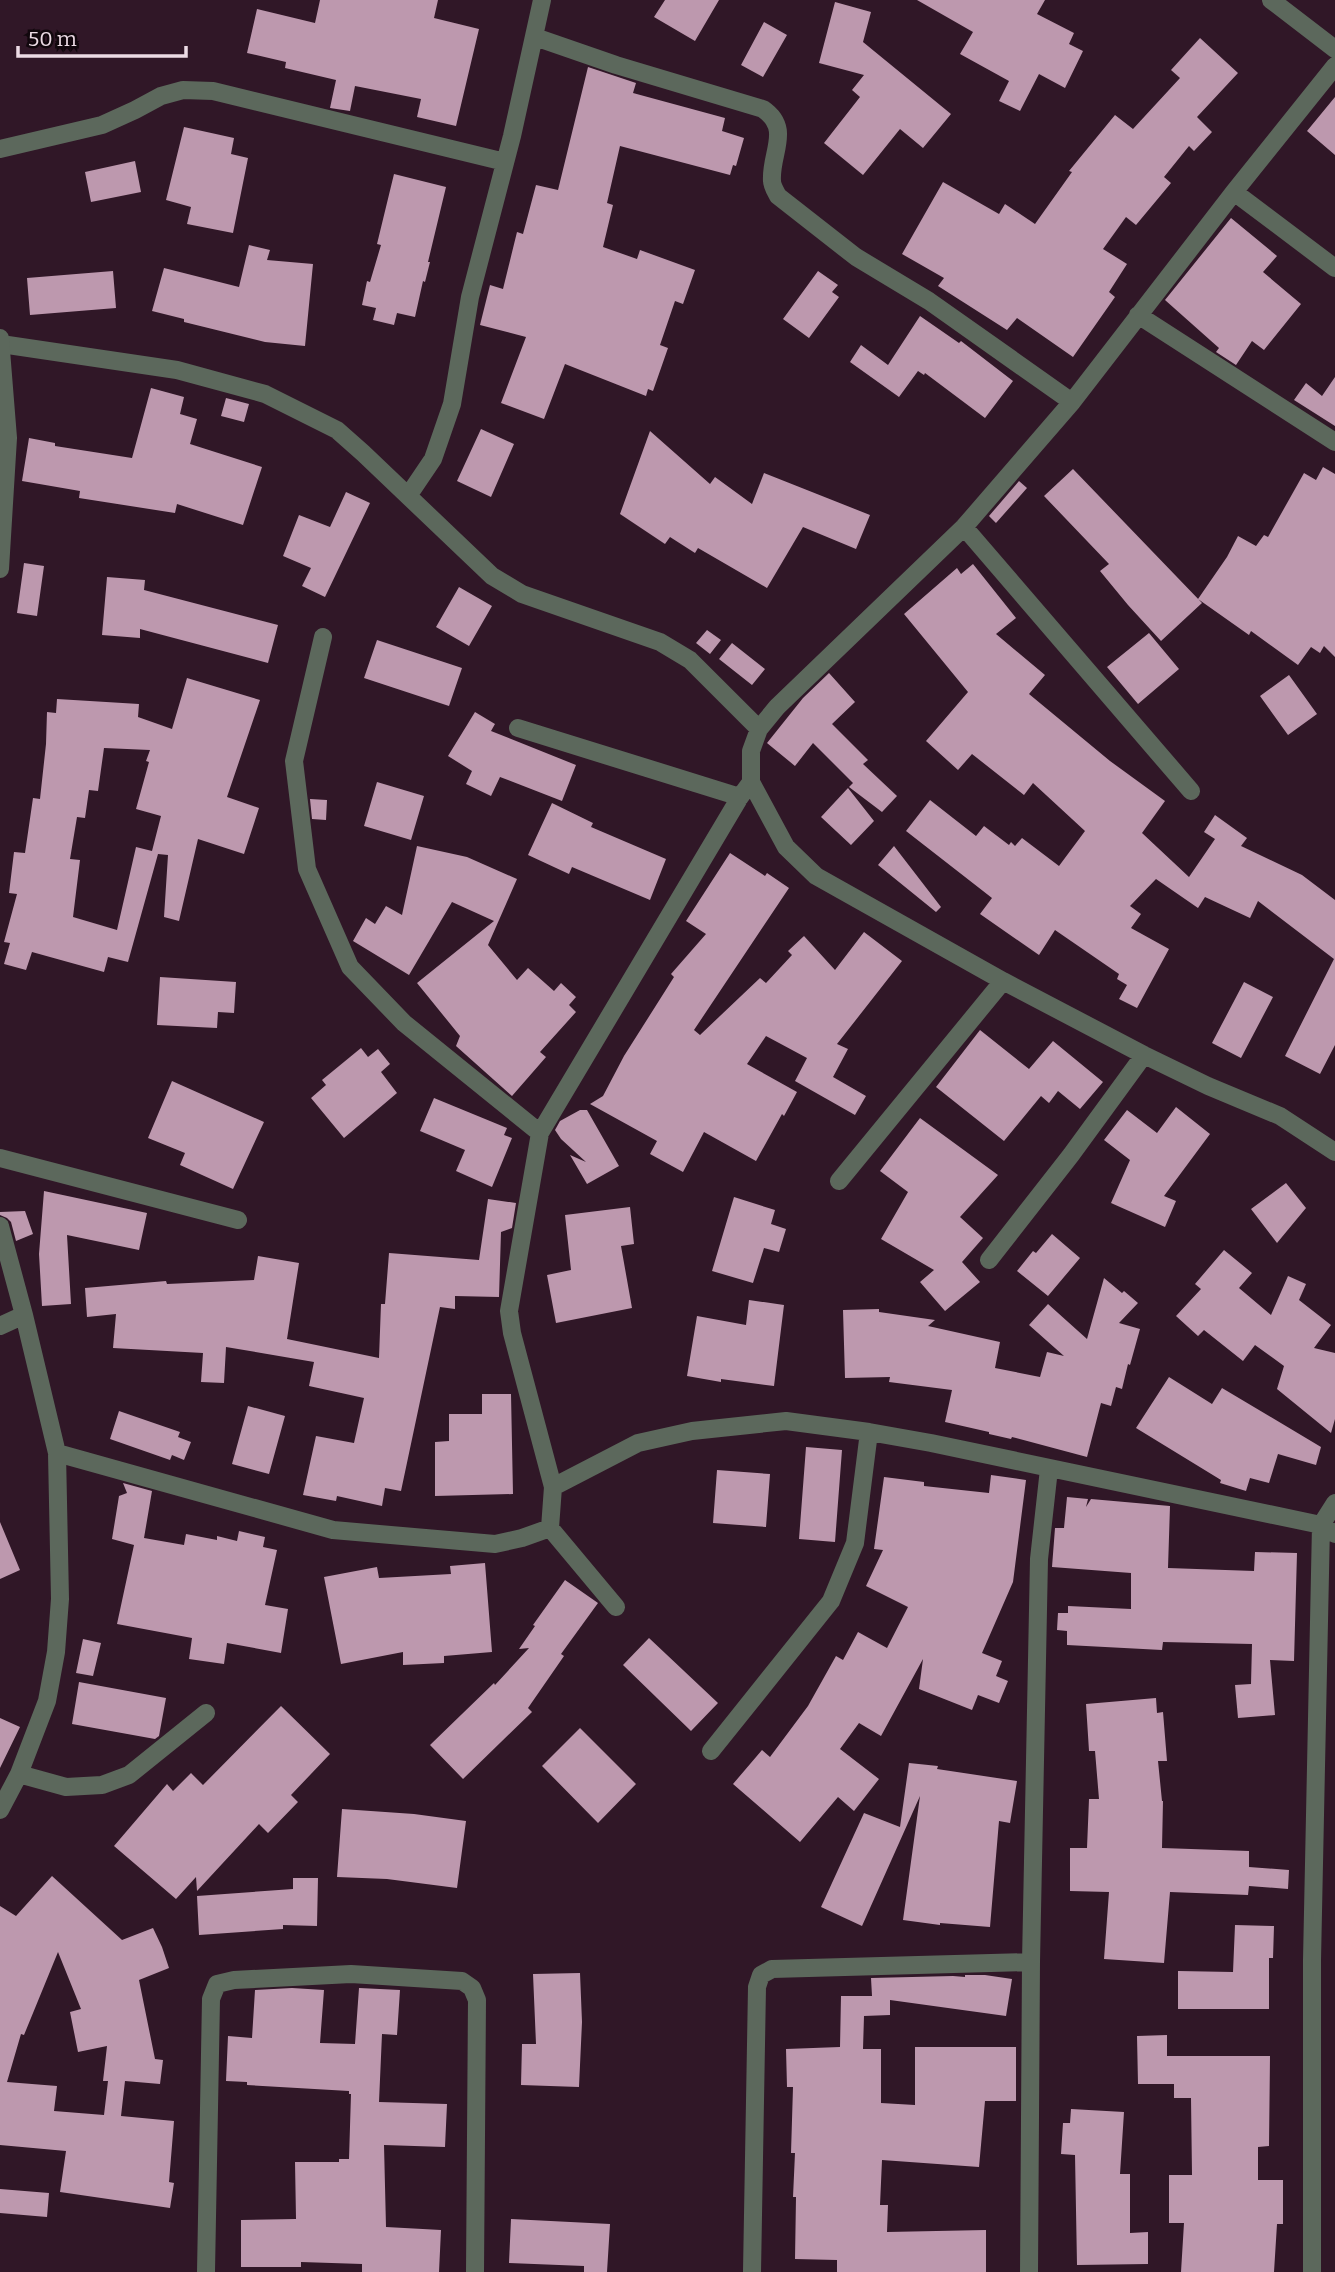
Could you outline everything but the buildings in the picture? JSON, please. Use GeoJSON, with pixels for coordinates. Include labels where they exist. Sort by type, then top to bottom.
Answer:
{"type":"FeatureCollection","features":[{"type":"Feature","properties":{"kind":"street"},"geometry":{"type":"LineString","coordinates":[[408,496],[433,459],[452,404],[470,297],[505,162],[542,0]]}},
{"type":"Feature","properties":{"kind":"street"},"geometry":{"type":"LineString","coordinates":[[1271,0],[1335,49]]}},
{"type":"Feature","properties":{"kind":"street"},"geometry":{"type":"LineString","coordinates":[[535,37],[763,109],[775,117],[779,130],[772,182],[778,197],[856,257],[929,301],[1072,402]]}},
{"type":"Feature","properties":{"kind":"street"},"geometry":{"type":"LineString","coordinates":[[615,1606],[550,1528],[553,1487],[512,1333],[509,1311],[540,1133],[746,789],[751,751],[759,729],[777,707],[964,527],[1072,402],[1335,66]]}},
{"type":"Feature","properties":{"kind":"street"},"geometry":{"type":"LineString","coordinates":[[0,149],[102,125],[160,96],[183,90],[213,90],[505,162]]}},
{"type":"Feature","properties":{"kind":"street"},"geometry":{"type":"LineString","coordinates":[[1234,192],[1335,268]]}},
{"type":"Feature","properties":{"kind":"street"},"geometry":{"type":"LineString","coordinates":[[1138,315],[1335,442]]}},
{"type":"Feature","properties":{"kind":"street"},"geometry":{"type":"LineString","coordinates":[[0,569],[8,438],[1,341],[177,370],[265,394],[337,430],[492,576],[522,594],[660,642],[690,660],[759,729]]}},
{"type":"Feature","properties":{"kind":"street"},"geometry":{"type":"LineString","coordinates":[[964,527],[1192,791]]}},
{"type":"Feature","properties":{"kind":"street"},"geometry":{"type":"LineString","coordinates":[[323,637],[294,761],[307,869],[350,967],[404,1023],[540,1133]]}},
{"type":"Feature","properties":{"kind":"street"},"geometry":{"type":"LineString","coordinates":[[517,728],[746,789],[786,847],[816,876],[1003,981],[1144,1055],[1280,1116],[1335,1152]]}},
{"type":"Feature","properties":{"kind":"street"},"geometry":{"type":"LineString","coordinates":[[839,1181],[1003,981]]}},
{"type":"Feature","properties":{"kind":"street"},"geometry":{"type":"LineString","coordinates":[[989,1260],[1144,1055]]}},
{"type":"Feature","properties":{"kind":"street"},"geometry":{"type":"LineString","coordinates":[[0,1158],[238,1220]]}},
{"type":"Feature","properties":{"kind":"street"},"geometry":{"type":"LineString","coordinates":[[0,1226],[57,1453],[60,1599],[56,1651],[47,1701],[19,1774],[0,1810]]}},
{"type":"Feature","properties":{"kind":"street"},"geometry":{"type":"LineString","coordinates":[[0,1326],[24,1315]]}},
{"type":"Feature","properties":{"kind":"street"},"geometry":{"type":"LineString","coordinates":[[553,1487],[638,1443],[692,1431],[786,1421],[869,1432],[1328,1529]]}},
{"type":"Feature","properties":{"kind":"street"},"geometry":{"type":"LineString","coordinates":[[710,1751],[831,1601],[855,1543],[869,1432]]}},
{"type":"Feature","properties":{"kind":"street"},"geometry":{"type":"LineString","coordinates":[[57,1453],[333,1530],[495,1544],[550,1528]]}},
{"type":"Feature","properties":{"kind":"street"},"geometry":{"type":"LineString","coordinates":[[1029,2272],[1038,1559],[1049,1469]]}},
{"type":"Feature","properties":{"kind":"street"},"geometry":{"type":"LineString","coordinates":[[1311,2272],[1312,1960],[1328,1529],[1335,1503]]}},
{"type":"Feature","properties":{"kind":"street"},"geometry":{"type":"LineString","coordinates":[[19,1774],[66,1787],[102,1785],[129,1775],[206,1713]]}},
{"type":"Feature","properties":{"kind":"street"},"geometry":{"type":"LineString","coordinates":[[752,2272],[757,1987],[761,1975],[772,1969],[1031,1962]]}},
{"type":"Feature","properties":{"kind":"street"},"geometry":{"type":"LineString","coordinates":[[206,2272],[211,1999],[217,1984],[234,1980],[351,1974],[462,1981],[472,1988],[477,2000],[475,2272]]}}]}
